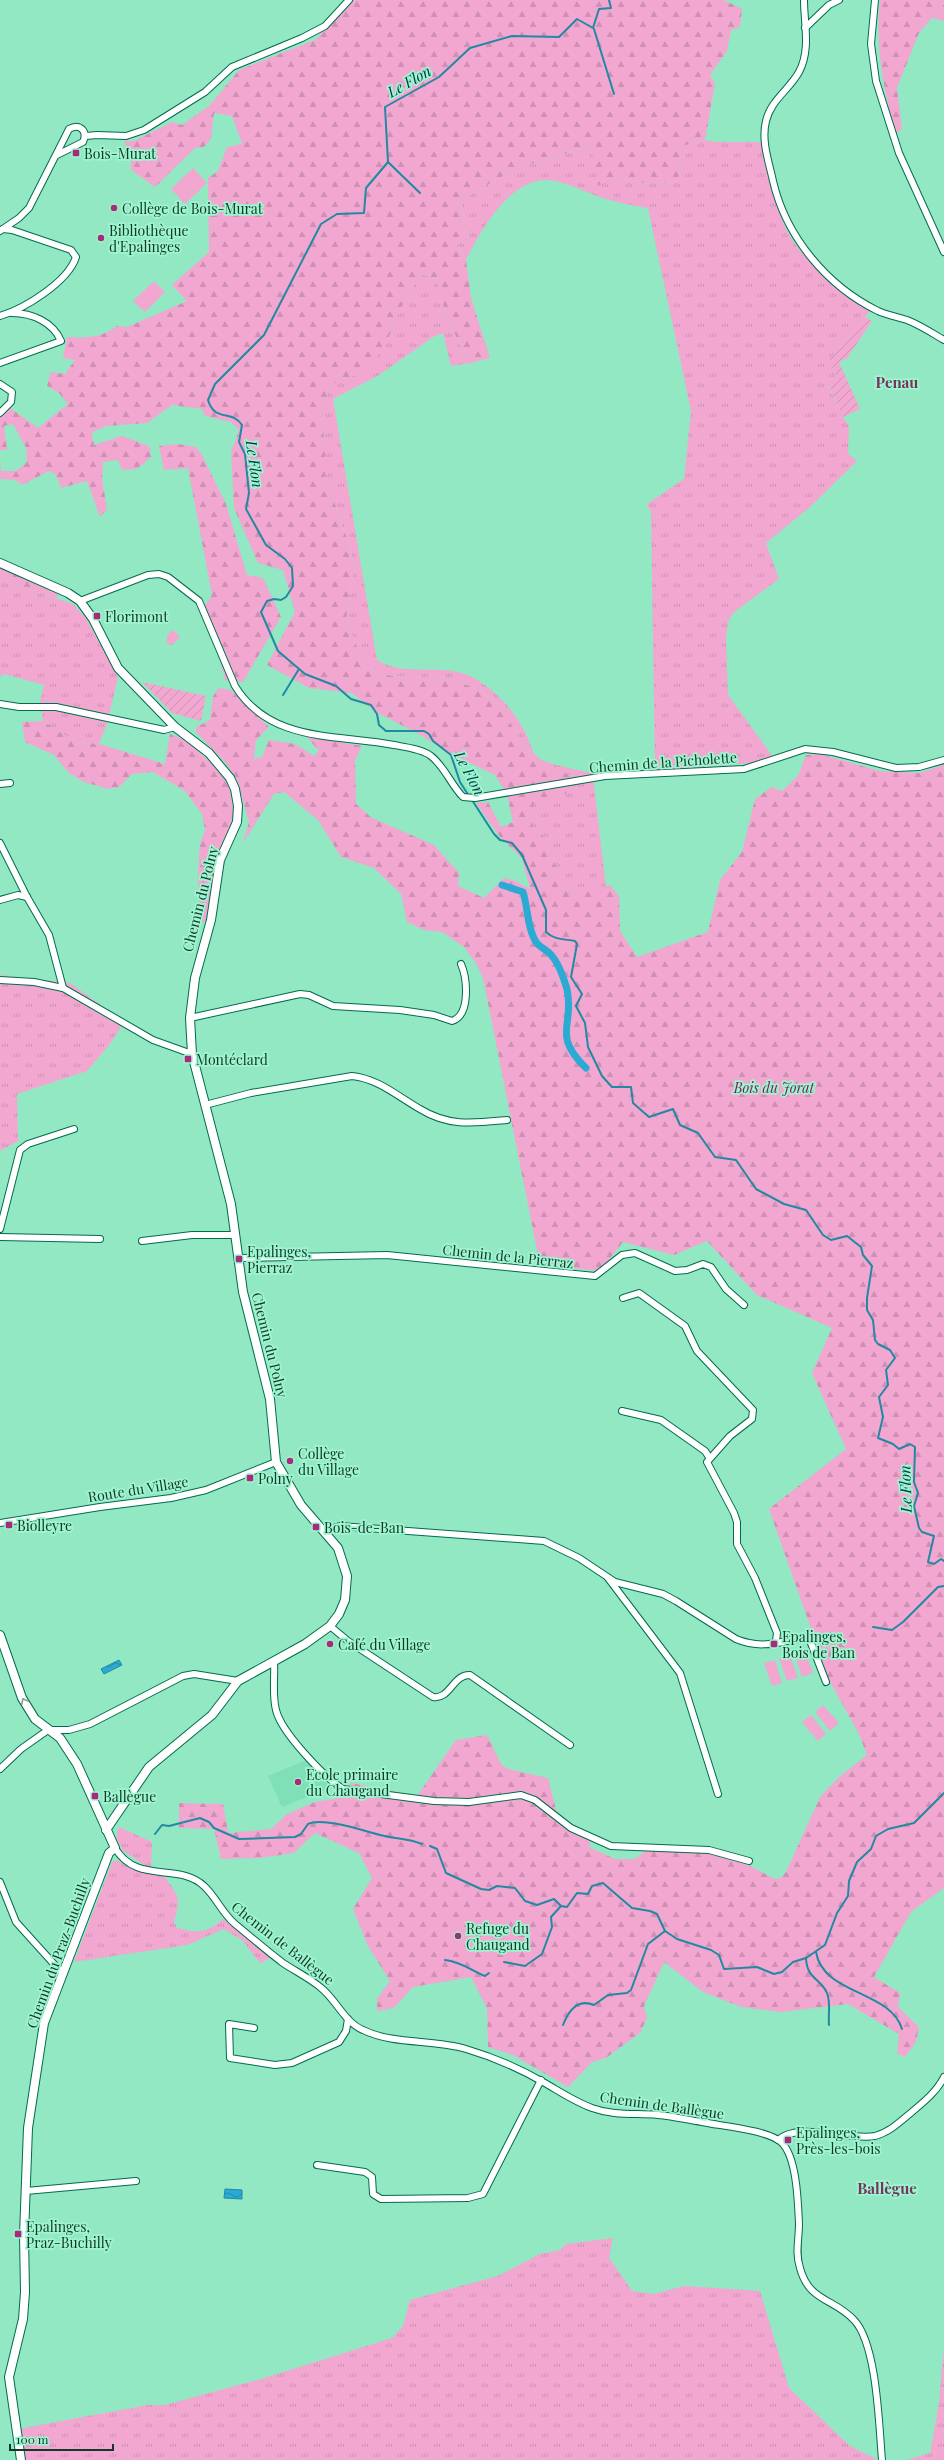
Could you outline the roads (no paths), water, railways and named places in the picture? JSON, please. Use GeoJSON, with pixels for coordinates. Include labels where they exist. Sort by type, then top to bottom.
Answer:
{"type":"FeatureCollection","features":[{"type":"Feature","properties":{"kind":"street"},"geometry":{"type":"LineString","coordinates":[[86,136],[126,136],[144,130],[205,92],[232,67],[302,38],[324,26],[349,0]]}},
{"type":"Feature","properties":{"kind":"street"},"geometry":{"type":"LineString","coordinates":[[804,0],[805,52],[802,64],[794,80],[774,103],[765,131],[769,162],[782,210],[791,230],[806,252],[850,293],[880,312],[917,324],[944,340]]}},
{"type":"Feature","properties":{"kind":"street"},"geometry":{"type":"LineString","coordinates":[[805,28],[829,5],[839,0]]}},
{"type":"Feature","properties":{"kind":"street"},"geometry":{"type":"LineString","coordinates":[[875,0],[871,44],[876,81],[899,153],[944,252]]}},
{"type":"Feature","properties":{"kind":"street"},"geometry":{"type":"LineString","coordinates":[[1,228],[29,208],[69,129],[74,126],[80,127],[86,136]]}},
{"type":"Feature","properties":{"kind":"street"},"geometry":{"type":"LineString","coordinates":[[57,155],[83,142],[86,136]]}},
{"type":"Feature","properties":{"kind":"street"},"geometry":{"type":"LineString","coordinates":[[0,316],[11,313],[35,300],[65,274],[76,257],[71,250],[12,230],[1,228]]}},
{"type":"Feature","properties":{"kind":"street"},"geometry":{"type":"LineString","coordinates":[[0,363],[61,341],[51,325],[23,313],[11,313]]}},
{"type":"Feature","properties":{"kind":"street"},"geometry":{"type":"LineString","coordinates":[[0,384],[12,392],[11,402],[0,413]]}},
{"type":"Feature","properties":{"kind":"street"},"geometry":{"type":"LineString","coordinates":[[0,563],[68,593],[80,601]]}},
{"type":"Feature","properties":{"kind":"street","name":"Chemin de la Picholette"},"geometry":{"type":"LineString","coordinates":[[80,601],[148,575],[159,574],[168,577],[199,601],[236,686],[244,699],[262,716],[289,730],[378,742],[408,748],[431,756],[452,779],[463,797],[475,798],[605,776],[744,769],[805,749],[833,752],[883,767],[919,767],[944,760]]}},
{"type":"Feature","properties":{"kind":"street","name":"Chemin du Polny"},"geometry":{"type":"LineString","coordinates":[[80,601],[93,619],[118,668],[175,727],[209,753],[223,768],[230,778],[238,806],[237,822],[220,860],[211,920],[195,978],[190,1018],[192,1054],[231,1204],[243,1292],[270,1399],[276,1462]]}},
{"type":"Feature","properties":{"kind":"street"},"geometry":{"type":"LineString","coordinates":[[0,704],[19,708],[56,707],[164,730],[175,727]]}},
{"type":"Feature","properties":{"kind":"street"},"geometry":{"type":"LineString","coordinates":[[0,784],[10,783]]}},
{"type":"Feature","properties":{"kind":"street"},"geometry":{"type":"LineString","coordinates":[[0,843],[27,897],[49,935],[63,988]]}},
{"type":"Feature","properties":{"kind":"street"},"geometry":{"type":"LineString","coordinates":[[0,900],[18,895],[27,897]]}},
{"type":"Feature","properties":{"kind":"street"},"geometry":{"type":"LineString","coordinates":[[190,1018],[300,994],[310,995],[333,1006],[407,1011],[434,1015],[452,1021],[459,1017],[464,1009],[464,988],[461,964]]}},
{"type":"Feature","properties":{"kind":"street"},"geometry":{"type":"LineString","coordinates":[[0,980],[34,982],[63,988],[152,1040],[165,1046],[192,1054]]}},
{"type":"Feature","properties":{"kind":"street"},"geometry":{"type":"LineString","coordinates":[[205,1105],[251,1093],[352,1076],[367,1078],[382,1084],[421,1110],[438,1117],[464,1124],[507,1120]]}},
{"type":"Feature","properties":{"kind":"street"},"geometry":{"type":"LineString","coordinates":[[0,1229],[22,1147],[74,1130]]}},
{"type":"Feature","properties":{"kind":"street"},"geometry":{"type":"LineString","coordinates":[[142,1241],[192,1235],[235,1235]]}},
{"type":"Feature","properties":{"kind":"street"},"geometry":{"type":"LineString","coordinates":[[0,1237],[100,1239]]}},
{"type":"Feature","properties":{"kind":"street","name":"Chemin de la Pierraz"},"geometry":{"type":"LineString","coordinates":[[239,1258],[387,1255],[595,1276],[622,1255],[635,1253],[675,1271],[687,1270],[703,1264],[711,1267],[726,1289],[744,1305]]}},
{"type":"Feature","properties":{"kind":"street"},"geometry":{"type":"LineString","coordinates":[[623,1298],[639,1293],[685,1326],[697,1350],[753,1410],[752,1419],[730,1436],[709,1457],[707,1465],[736,1518],[737,1544],[755,1578],[777,1633],[776,1641]]}},
{"type":"Feature","properties":{"kind":"street"},"geometry":{"type":"LineString","coordinates":[[622,1411],[661,1420],[705,1451],[709,1457]]}},
{"type":"Feature","properties":{"kind":"street"},"geometry":{"type":"LineString","coordinates":[[106,1830],[149,1767],[212,1715],[238,1682],[317,1636],[330,1626],[339,1614],[345,1600],[347,1576],[343,1558],[324,1531],[301,1505],[276,1462]]}},
{"type":"Feature","properties":{"kind":"street","name":"Route du Village"},"geometry":{"type":"LineString","coordinates":[[0,1523],[100,1507],[171,1498],[206,1490],[276,1462]]}},
{"type":"Feature","properties":{"kind":"street"},"geometry":{"type":"LineString","coordinates":[[324,1531],[340,1526],[529,1538],[561,1547],[606,1576],[625,1585],[663,1594],[746,1644],[761,1646],[770,1645],[776,1641],[809,1638],[826,1682]]}},
{"type":"Feature","properties":{"kind":"street"},"geometry":{"type":"LineString","coordinates":[[606,1576],[680,1673],[718,1794]]}},
{"type":"Feature","properties":{"kind":"street"},"geometry":{"type":"LineString","coordinates":[[330,1626],[348,1641],[433,1697],[443,1696],[464,1674],[470,1675],[570,1745]]}},
{"type":"Feature","properties":{"kind":"street","name":"Chemin de Ballègue"},"geometry":{"type":"LineString","coordinates":[[0,1635],[22,1698],[35,1720],[60,1738],[77,1764],[106,1830],[115,1848],[125,1860],[141,1869],[197,1881],[234,1923],[282,1962],[320,1986],[348,2019],[360,2029],[374,2035],[445,2043],[469,2049],[512,2065],[596,2110],[635,2116],[656,2114],[717,2125],[778,2140]]}},
{"type":"Feature","properties":{"kind":"street"},"geometry":{"type":"LineString","coordinates":[[274,1661],[275,1704],[281,1722],[303,1751],[333,1782],[343,1789],[434,1802],[469,1802],[521,1795],[535,1800],[571,1828],[611,1846],[709,1850],[749,1861]]}},
{"type":"Feature","properties":{"kind":"street"},"geometry":{"type":"LineString","coordinates":[[0,1769],[21,1749],[48,1730],[69,1730],[90,1724],[183,1676],[194,1674],[238,1682]]}},
{"type":"Feature","properties":{"kind":"street","name":"Chemin du Praz-Buchilly"},"geometry":{"type":"LineString","coordinates":[[21,2460],[9,2377],[20,2332],[25,2292],[28,2128],[44,2023],[109,1853],[115,1848]]}},
{"type":"Feature","properties":{"kind":"street"},"geometry":{"type":"LineString","coordinates":[[0,1882],[16,1922],[62,1973]]}},
{"type":"Feature","properties":{"kind":"street"},"geometry":{"type":"LineString","coordinates":[[254,2028],[229,2024],[230,2058],[275,2065],[292,2063],[334,2045],[342,2039],[348,2019]]}},
{"type":"Feature","properties":{"kind":"street"},"geometry":{"type":"LineString","coordinates":[[882,2460],[876,2388],[865,2338],[855,2320],[818,2297],[811,2290],[802,2275],[797,2251],[799,2225],[795,2175],[786,2149],[778,2140],[784,2136],[803,2132],[861,2136],[882,2133],[897,2124],[929,2097],[944,2077]]}},
{"type":"Feature","properties":{"kind":"street"},"geometry":{"type":"LineString","coordinates":[[317,2165],[365,2172],[372,2177],[373,2194],[381,2199],[468,2198],[483,2194],[541,2080]]}},
{"type":"Feature","properties":{"kind":"street"},"geometry":{"type":"LineString","coordinates":[[26,2191],[136,2181]]}},
{"type":"Feature","properties":{"kind":"water"},"geometry":{"type":"Polygon","coordinates":[[[119,1660],[122,1665],[104,1674],[101,1669],[119,1660]]]}},
{"type":"Feature","properties":{"kind":"water"},"geometry":{"type":"Polygon","coordinates":[[[225,2189],[242,2190],[242,2199],[224,2198],[225,2189]]]}},
{"type":"Feature","properties":{"kind":"waterway","name":"Le Flon"},"geometry":{"type":"LineString","coordinates":[[469,796],[460,782],[451,755],[433,741],[429,734],[424,731],[386,731],[379,725],[377,714],[371,705],[351,699],[336,686],[305,674],[278,651],[261,612],[267,601],[274,599],[281,600],[286,597],[293,586],[292,568],[285,559],[266,545],[246,509],[249,493],[245,454],[239,442],[242,425],[238,420],[219,414],[211,407],[208,400],[215,384],[264,335],[321,224],[337,214],[364,213],[366,188],[388,162],[385,107],[439,77],[470,48],[512,36],[559,37],[577,19],[593,28],[599,9],[611,8],[609,0]]}},
{"type":"Feature","properties":{"kind":"waterway"},"geometry":{"type":"LineString","coordinates":[[594,29],[614,94]]}},
{"type":"Feature","properties":{"kind":"waterway"},"geometry":{"type":"LineString","coordinates":[[388,162],[420,193]]}},
{"type":"Feature","properties":{"kind":"waterway"},"geometry":{"type":"LineString","coordinates":[[283,695],[299,669]]}},
{"type":"Feature","properties":{"kind":"waterway","name":"Le Flon"},"geometry":{"type":"LineString","coordinates":[[472,800],[494,834],[500,840],[512,843],[522,855],[546,910],[546,932],[556,938],[575,941],[577,944],[571,977],[582,994],[576,1006],[585,1023],[588,1047],[602,1076],[612,1087],[631,1087],[633,1103],[649,1117],[673,1109],[680,1125],[698,1133],[715,1157],[736,1160],[756,1189],[784,1204],[806,1210],[823,1235],[831,1240],[847,1236],[861,1247],[863,1255],[872,1266],[867,1298],[867,1310],[873,1320],[875,1340],[878,1344],[890,1350],[895,1358],[886,1370],[888,1385],[879,1397],[883,1417],[878,1438],[893,1444],[899,1449],[910,1444],[915,1447],[914,1482],[918,1493],[914,1506],[919,1528],[922,1532],[934,1536],[928,1562],[934,1564],[941,1559],[944,1561]]}},
{"type":"Feature","properties":{"kind":"waterway"},"geometry":{"type":"LineString","coordinates":[[502,885],[523,892],[529,924],[533,936],[536,942],[555,959],[559,967],[567,989],[569,1002],[566,1030],[569,1047],[586,1068]]}},
{"type":"Feature","properties":{"kind":"waterway"},"geometry":{"type":"LineString","coordinates":[[873,1627],[892,1630],[903,1622],[938,1587],[944,1586]]}},
{"type":"Feature","properties":{"kind":"waterway"},"geometry":{"type":"LineString","coordinates":[[430,1846],[437,1849],[446,1873],[481,1889],[489,1890],[497,1886],[515,1888],[525,1901],[537,1905],[554,1899],[561,1906],[567,1907],[577,1893],[588,1894],[592,1886],[603,1883],[632,1908],[650,1911],[657,1914],[665,1931],[677,1939],[711,1950],[719,1955],[724,1969],[757,1967],[774,1974],[782,1972],[793,1962],[806,1958],[825,1945],[837,1913],[848,1896],[849,1881],[857,1862],[871,1849],[876,1836],[888,1829],[914,1823],[944,1793]]}},
{"type":"Feature","properties":{"kind":"waterway"},"geometry":{"type":"LineString","coordinates":[[155,1834],[162,1825],[169,1826],[200,1818],[209,1822],[214,1828],[239,1839],[295,1837],[301,1834],[308,1824],[324,1822],[344,1825],[422,1844]]}},
{"type":"Feature","properties":{"kind":"waterway"},"geometry":{"type":"LineString","coordinates":[[504,1962],[525,1966],[542,1954],[552,1927],[551,1917],[561,1906]]}},
{"type":"Feature","properties":{"kind":"waterway"},"geometry":{"type":"LineString","coordinates":[[563,2025],[568,2015],[578,2005],[583,2003],[594,2005],[608,1995],[627,1993],[631,1990],[648,1944],[665,1931]]}},
{"type":"Feature","properties":{"kind":"waterway"},"geometry":{"type":"LineString","coordinates":[[816,1952],[821,1966],[831,1977],[884,2007],[895,2016],[902,2029]]}},
{"type":"Feature","properties":{"kind":"waterway"},"geometry":{"type":"LineString","coordinates":[[806,1958],[809,1971],[827,1993],[829,2005],[829,2025]]}},
{"type":"Feature","properties":{"kind":"waterway"},"geometry":{"type":"LineString","coordinates":[[445,1960],[461,1964],[485,1976],[489,1973]]}},
{"type":"Feature","properties":{"kind":"place","name":"Bois-Murat"},"geometry":{"type":"Point","coordinates":[76,153]}},
{"type":"Feature","properties":{"kind":"place","name":"Collège de Bois-Murat"},"geometry":{"type":"Point","coordinates":[114,208]}},
{"type":"Feature","properties":{"kind":"place","name":"Bibliothèque d'Epalinges"},"geometry":{"type":"Point","coordinates":[101,238]}},
{"type":"Feature","properties":{"kind":"place","name":"Florimont"},"geometry":{"type":"Point","coordinates":[97,616]}},
{"type":"Feature","properties":{"kind":"place","name":"Montéclard"},"geometry":{"type":"Point","coordinates":[188,1059]}},
{"type":"Feature","properties":{"kind":"place","name":"Epalinges, Pierraz"},"geometry":{"type":"Point","coordinates":[239,1259]}},
{"type":"Feature","properties":{"kind":"place","name":"Collège du Village"},"geometry":{"type":"Point","coordinates":[290,1461]}},
{"type":"Feature","properties":{"kind":"place","name":"Polny"},"geometry":{"type":"Point","coordinates":[250,1478]}},
{"type":"Feature","properties":{"kind":"place","name":"Biolleyre"},"geometry":{"type":"Point","coordinates":[9,1525]}},
{"type":"Feature","properties":{"kind":"place","name":"Bois-de-Ban"},"geometry":{"type":"Point","coordinates":[316,1527]}},
{"type":"Feature","properties":{"kind":"place","name":"Café du Village"},"geometry":{"type":"Point","coordinates":[330,1644]}},
{"type":"Feature","properties":{"kind":"place","name":"Epalinges, Bois de Ban"},"geometry":{"type":"Point","coordinates":[774,1644]}},
{"type":"Feature","properties":{"kind":"place","name":"Ecole primaire du Chaugand"},"geometry":{"type":"Point","coordinates":[298,1782]}},
{"type":"Feature","properties":{"kind":"place","name":"Ballègue"},"geometry":{"type":"Point","coordinates":[95,1796]}},
{"type":"Feature","properties":{"kind":"place","name":"Refuge du Chaugand"},"geometry":{"type":"Point","coordinates":[458,1936]}},
{"type":"Feature","properties":{"kind":"place","name":"Epalinges, Près-les-bois"},"geometry":{"type":"Point","coordinates":[788,2140]}},
{"type":"Feature","properties":{"kind":"place","name":"Epalinges, Praz-Buchilly"},"geometry":{"type":"Point","coordinates":[18,2234]}},
{"type":"Feature","properties":{"kind":"district","name":"Penau"},"geometry":{"type":"Point","coordinates":[897,382]}},
{"type":"Feature","properties":{"kind":"district","name":"Ballègue"},"geometry":{"type":"Point","coordinates":[887,2188]}},
{"type":"Feature","properties":{"kind":"park label","name":"Bois du Jorat"},"geometry":{"type":"Point","coordinates":[774,1087]}}]}
